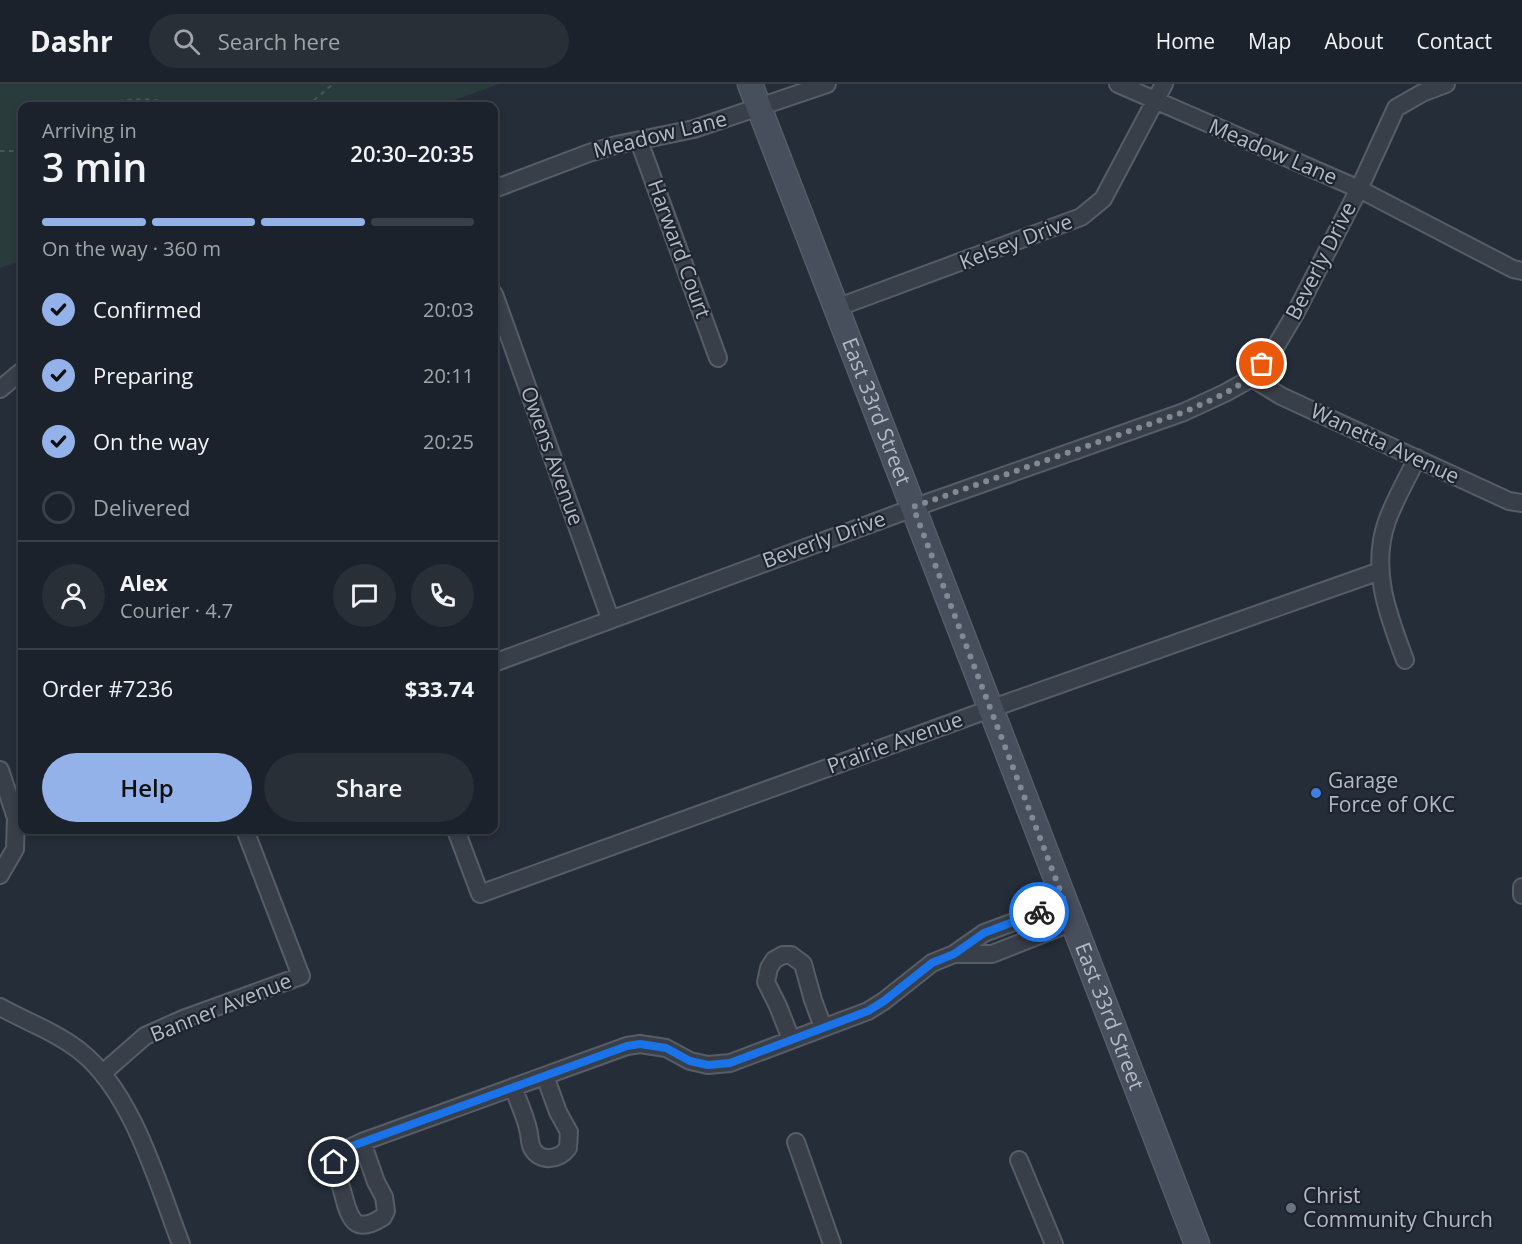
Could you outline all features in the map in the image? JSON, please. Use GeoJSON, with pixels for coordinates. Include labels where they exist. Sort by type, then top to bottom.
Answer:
{"type":"FeatureCollection","features":[{"type":"Feature","properties":{"kind":"street","name":"East 33rd Street"},"geometry":{"type":"LineString","coordinates":[[750,84],[1197,1244]]}},
{"type":"Feature","properties":{"kind":"street","name":"Meadow Lane"},"geometry":{"type":"LineString","coordinates":[[498,188],[590,153],[694,129],[827,84]]}},
{"type":"Feature","properties":{"kind":"street","name":"Meadow Lane"},"geometry":{"type":"LineString","coordinates":[[1118,84],[1359,189],[1513,269],[1522,271]]}},
{"type":"Feature","properties":{"kind":"street","name":"Kelsey Drive"},"geometry":{"type":"LineString","coordinates":[[836,308],[1082,217],[1103,199],[1164,84]]}},
{"type":"Feature","properties":{"kind":"street","name":"Beverly Drive"},"geometry":{"type":"LineString","coordinates":[[498,661],[913,507],[1184,412],[1252,378],[1273,351],[1295,315],[1359,189],[1396,108],[1422,93],[1446,84]]}},
{"type":"Feature","properties":{"kind":"street","name":"Harward Court"},"geometry":{"type":"LineString","coordinates":[[639,141],[718,358]]}},
{"type":"Feature","properties":{"kind":"street","name":"Owens Avenue"},"geometry":{"type":"LineString","coordinates":[[498,305],[610,618]]}},
{"type":"Feature","properties":{"kind":"street"},"geometry":{"type":"LineString","coordinates":[[0,389],[18,374]]}},
{"type":"Feature","properties":{"kind":"street","name":"Wanetta Avenue"},"geometry":{"type":"LineString","coordinates":[[1252,378],[1281,396],[1509,501],[1522,503]]}},
{"type":"Feature","properties":{"kind":"street"},"geometry":{"type":"LineString","coordinates":[[1404,660],[1388,616],[1380,570],[1380,550],[1388,521],[1417,458]]}},
{"type":"Feature","properties":{"kind":"street","name":"Prairie Avenue"},"geometry":{"type":"LineString","coordinates":[[458,834],[480,894],[1380,570]]}},
{"type":"Feature","properties":{"kind":"street"},"geometry":{"type":"LineString","coordinates":[[0,770],[16,818],[15,849],[0,875]]}},
{"type":"Feature","properties":{"kind":"street","name":"Banner Avenue"},"geometry":{"type":"LineString","coordinates":[[104,1072],[145,1036],[183,1019],[301,976],[247,834]]}},
{"type":"Feature","properties":{"kind":"street"},"geometry":{"type":"LineString","coordinates":[[1522,887],[1522,895]]}},
{"type":"Feature","properties":{"kind":"street"},"geometry":{"type":"LineString","coordinates":[[362,1142],[386,1204],[383,1217],[370,1225],[353,1221],[347,1213],[334,1162],[335,1155],[362,1142],[633,1045],[666,1048],[690,1061],[708,1065],[730,1063],[868,1011],[932,963],[954,954],[984,933],[1069,912]]}},
{"type":"Feature","properties":{"kind":"street"},"geometry":{"type":"LineString","coordinates":[[954,954],[992,954],[1069,912]]}},
{"type":"Feature","properties":{"kind":"street"},"geometry":{"type":"LineString","coordinates":[[993,930],[1000,951]]}},
{"type":"Feature","properties":{"kind":"street"},"geometry":{"type":"LineString","coordinates":[[791,1040],[766,982],[769,968],[774,960],[783,955],[791,955],[803,964],[823,1027]]}},
{"type":"Feature","properties":{"kind":"street"},"geometry":{"type":"LineString","coordinates":[[0,1007],[66,1041],[104,1072],[124,1103],[137,1132],[180,1244]]}},
{"type":"Feature","properties":{"kind":"street"},"geometry":{"type":"LineString","coordinates":[[513,1088],[528,1126],[533,1149],[537,1154],[547,1158],[559,1156],[568,1148],[569,1132],[558,1112],[545,1076]]}},
{"type":"Feature","properties":{"kind":"street"},"geometry":{"type":"LineString","coordinates":[[796,1142],[832,1244]]}},
{"type":"Feature","properties":{"kind":"street"},"geometry":{"type":"LineString","coordinates":[[1019,1160],[1054,1244]]}},
{"type":"Feature","properties":{"kind":"path"},"geometry":{"type":"LineString","coordinates":[[312,102],[333,84]]}},
{"type":"Feature","properties":{"kind":"path"},"geometry":{"type":"LineString","coordinates":[[122,102],[137,99],[171,102]]}},
{"type":"Feature","properties":{"kind":"path"},"geometry":{"type":"LineString","coordinates":[[0,151],[18,151]]}},
{"type":"Feature","properties":{"kind":"shaded area"},"geometry":{"type":"Polygon","coordinates":[[[0,84],[499,84],[449,102],[18,102],[18,261],[0,268],[0,84]]]}},
{"type":"Feature","properties":{"kind":"way so far"},"geometry":{"type":"LineString","coordinates":[[1039,912],[1065,903],[913,507],[1184,412],[1252,378],[1262,364]]}},
{"type":"Feature","properties":{"kind":"place","name":"Garage Force of OKC"},"geometry":{"type":"Point","coordinates":[1316,793]}},
{"type":"Feature","properties":{"kind":"place","name":"Christ Community Church"},"geometry":{"type":"Point","coordinates":[1291,1208]}},
{"type":"Feature","properties":{"kind":"route"},"geometry":{"type":"LineString","coordinates":[[334,1162],[335,1155],[344,1149],[627,1046],[640,1044],[666,1048],[690,1061],[708,1065],[730,1063],[868,1011],[932,963],[954,954],[984,933],[1039,912]]}}]}
